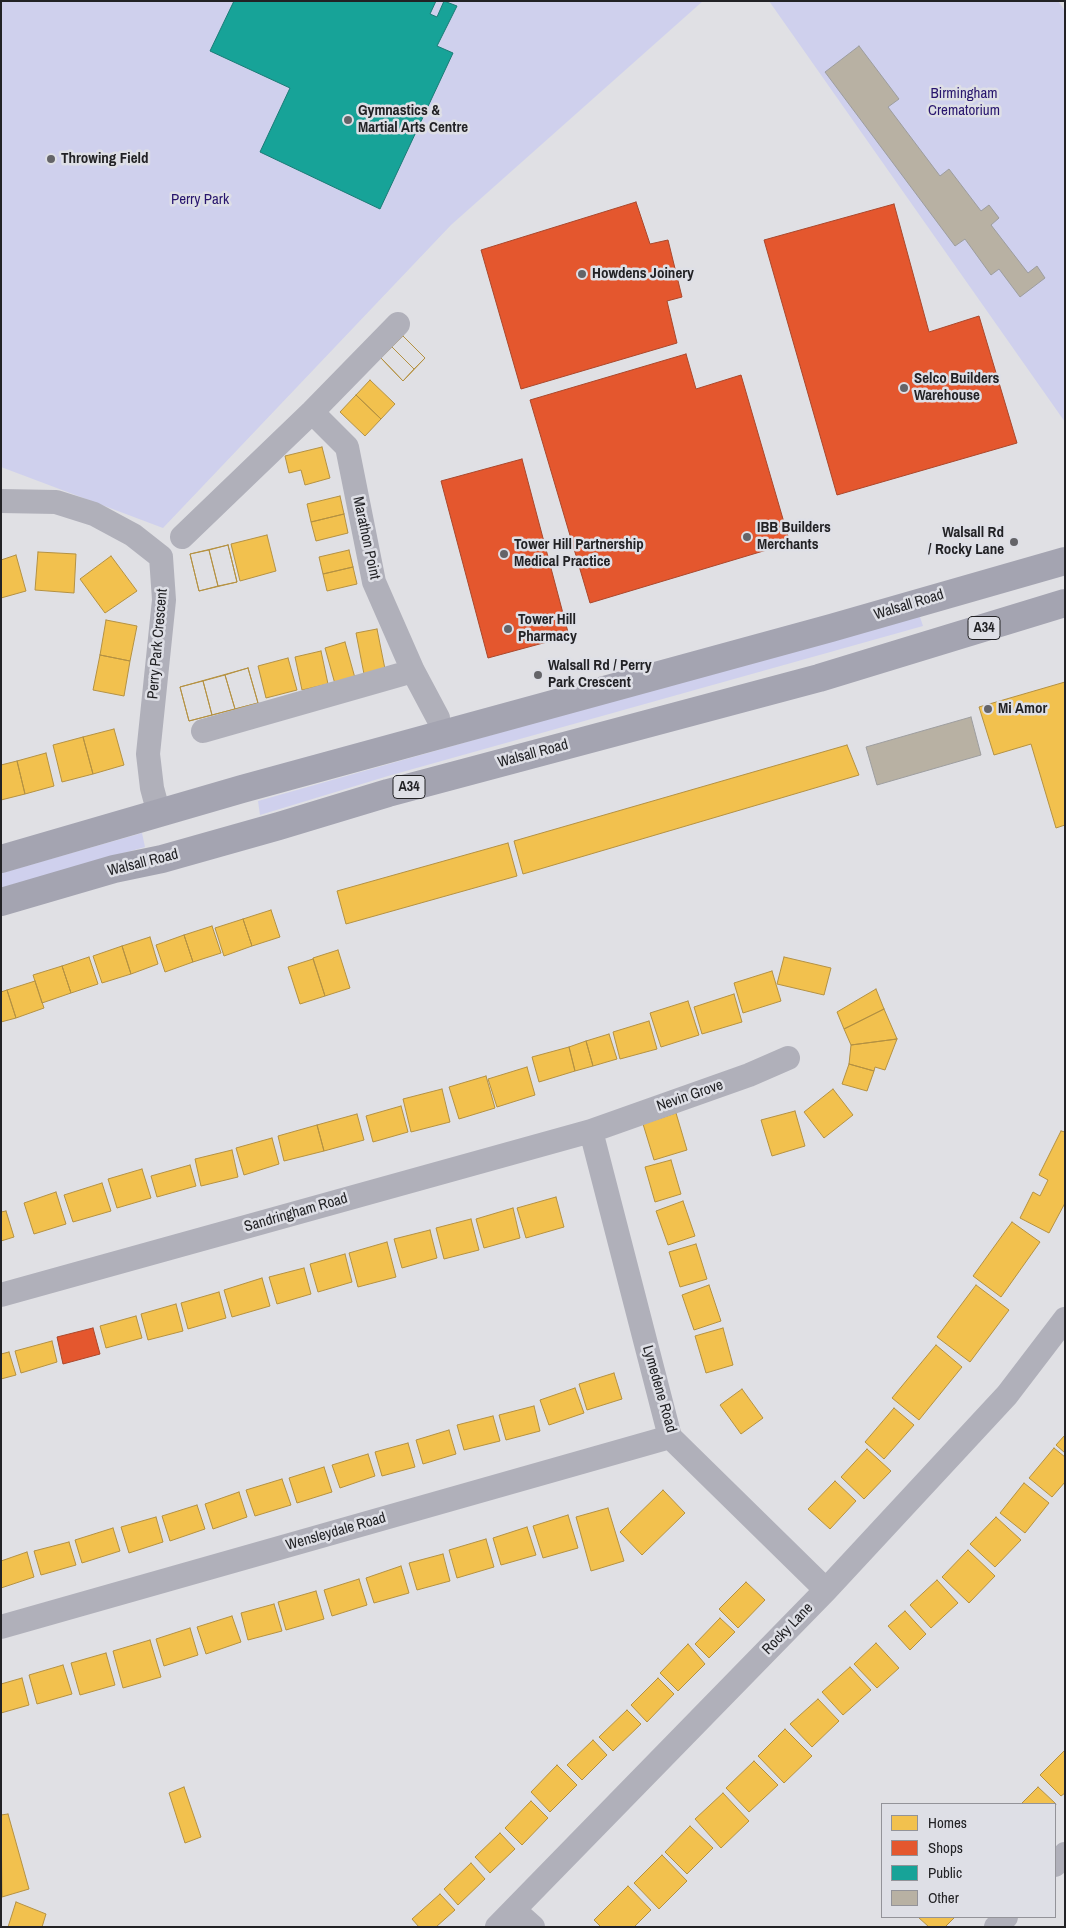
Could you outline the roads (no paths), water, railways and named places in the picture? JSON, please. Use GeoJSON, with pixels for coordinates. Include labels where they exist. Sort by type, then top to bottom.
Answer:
{"type":"FeatureCollection","features":[{"type":"Feature","properties":{"kind":"highway","name":"Walsall Road"},"geometry":{"type":"LineString","coordinates":[[1,859],[1065,561]]}},
{"type":"Feature","properties":{"kind":"highway","name":"Walsall Road"},"geometry":{"type":"LineString","coordinates":[[1,902],[114,869],[162,859],[388,793],[819,678],[1065,603]]}},
{"type":"Feature","properties":{"kind":"street"},"geometry":{"type":"LineString","coordinates":[[182,537],[312,412],[398,324]]}},
{"type":"Feature","properties":{"kind":"street","name":"Marathon Point"},"geometry":{"type":"LineString","coordinates":[[312,412],[347,447],[374,582],[413,671],[438,718]]}},
{"type":"Feature","properties":{"kind":"street","name":"Perry Park Crescent"},"geometry":{"type":"LineString","coordinates":[[1,501],[56,502],[94,514],[133,535],[161,557],[164,600],[148,754],[152,788],[159,814]]}},
{"type":"Feature","properties":{"kind":"street"},"geometry":{"type":"LineString","coordinates":[[203,731],[413,671]]}},
{"type":"Feature","properties":{"kind":"street","name":"Nevin Grove"},"geometry":{"type":"LineString","coordinates":[[591,1131],[749,1075],[788,1058]]}},
{"type":"Feature","properties":{"kind":"street","name":"Sandringham Road"},"geometry":{"type":"LineString","coordinates":[[1,1295],[591,1131]]}},
{"type":"Feature","properties":{"kind":"street","name":"Lymedene Road"},"geometry":{"type":"LineString","coordinates":[[591,1131],[670,1437],[826,1590]]}},
{"type":"Feature","properties":{"kind":"street","name":"Rocky Lane"},"geometry":{"type":"LineString","coordinates":[[497,1927],[826,1590],[1006,1395],[1065,1319]]}},
{"type":"Feature","properties":{"kind":"street","name":"Wensleydale Road"},"geometry":{"type":"LineString","coordinates":[[1,1627],[670,1437]]}},
{"type":"Feature","properties":{"kind":"street"},"geometry":{"type":"LineString","coordinates":[[1056,1864],[1065,1854]]}},
{"type":"Feature","properties":{"kind":"street"},"geometry":{"type":"LineString","coordinates":[[514,1910],[533,1927]]}},
{"type":"Feature","properties":{"kind":"street"},"geometry":{"type":"LineString","coordinates":[[996,1927],[1005,1918]]}},
{"type":"Feature","properties":{"kind":"place","name":"Gymnastics & Martial Arts Centre"},"geometry":{"type":"Point","coordinates":[348,120]}},
{"type":"Feature","properties":{"kind":"place","name":"Throwing Field"},"geometry":{"type":"Point","coordinates":[51,159]}},
{"type":"Feature","properties":{"kind":"place","name":"Howdens Joinery"},"geometry":{"type":"Point","coordinates":[582,274]}},
{"type":"Feature","properties":{"kind":"place","name":"Selco Builders Warehouse"},"geometry":{"type":"Point","coordinates":[904,388]}},
{"type":"Feature","properties":{"kind":"place","name":"IBB Builders Merchants"},"geometry":{"type":"Point","coordinates":[747,537]}},
{"type":"Feature","properties":{"kind":"place","name":"Walsall Rd / Rocky Lane"},"geometry":{"type":"Point","coordinates":[1014,542]}},
{"type":"Feature","properties":{"kind":"place","name":"Tower Hill Partnership Medical Practice"},"geometry":{"type":"Point","coordinates":[504,554]}},
{"type":"Feature","properties":{"kind":"place","name":"Tower Hill Pharmacy"},"geometry":{"type":"Point","coordinates":[508,629]}},
{"type":"Feature","properties":{"kind":"place","name":"Walsall Rd / Perry Park Crescent"},"geometry":{"type":"Point","coordinates":[538,675]}},
{"type":"Feature","properties":{"kind":"place","name":"Mi Amor"},"geometry":{"type":"Point","coordinates":[988,709]}},
{"type":"Feature","properties":{"kind":"park label","name":"Birmingham Crematorium"},"geometry":{"type":"Point","coordinates":[964,102]}},
{"type":"Feature","properties":{"kind":"park label","name":"Perry Park"},"geometry":{"type":"Point","coordinates":[200,200]}}]}
